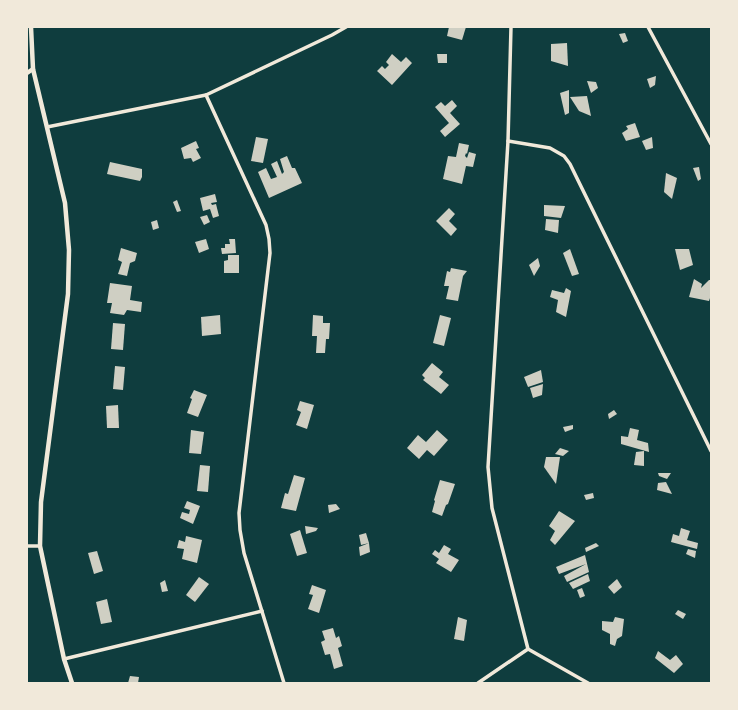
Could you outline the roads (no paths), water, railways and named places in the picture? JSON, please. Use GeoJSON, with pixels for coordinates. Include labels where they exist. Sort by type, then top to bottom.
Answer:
{"type":"FeatureCollection","features":[{"type":"Feature","properties":{"kind":"street"},"geometry":{"type":"LineString","coordinates":[[31,27],[33,69],[65,203],[69,250],[68,294],[41,502],[40,546],[64,659],[72,683]]}},
{"type":"Feature","properties":{"kind":"street"},"geometry":{"type":"LineString","coordinates":[[47,127],[206,95],[325,39],[346,27]]}},
{"type":"Feature","properties":{"kind":"street"},"geometry":{"type":"LineString","coordinates":[[511,27],[508,141],[488,467],[492,508],[528,649],[588,683]]}},
{"type":"Feature","properties":{"kind":"street"},"geometry":{"type":"LineString","coordinates":[[648,27],[711,144]]}},
{"type":"Feature","properties":{"kind":"street"},"geometry":{"type":"LineString","coordinates":[[27,73],[33,69]]}},
{"type":"Feature","properties":{"kind":"street"},"geometry":{"type":"LineString","coordinates":[[206,95],[266,225],[269,239],[270,254],[239,513],[244,553],[284,683]]}},
{"type":"Feature","properties":{"kind":"street"},"geometry":{"type":"LineString","coordinates":[[508,141],[550,148],[564,156],[570,164],[711,451]]}},
{"type":"Feature","properties":{"kind":"street"},"geometry":{"type":"LineString","coordinates":[[27,546],[40,546]]}},
{"type":"Feature","properties":{"kind":"street"},"geometry":{"type":"LineString","coordinates":[[64,659],[262,611]]}},
{"type":"Feature","properties":{"kind":"street"},"geometry":{"type":"LineString","coordinates":[[478,683],[528,649]]}}]}
